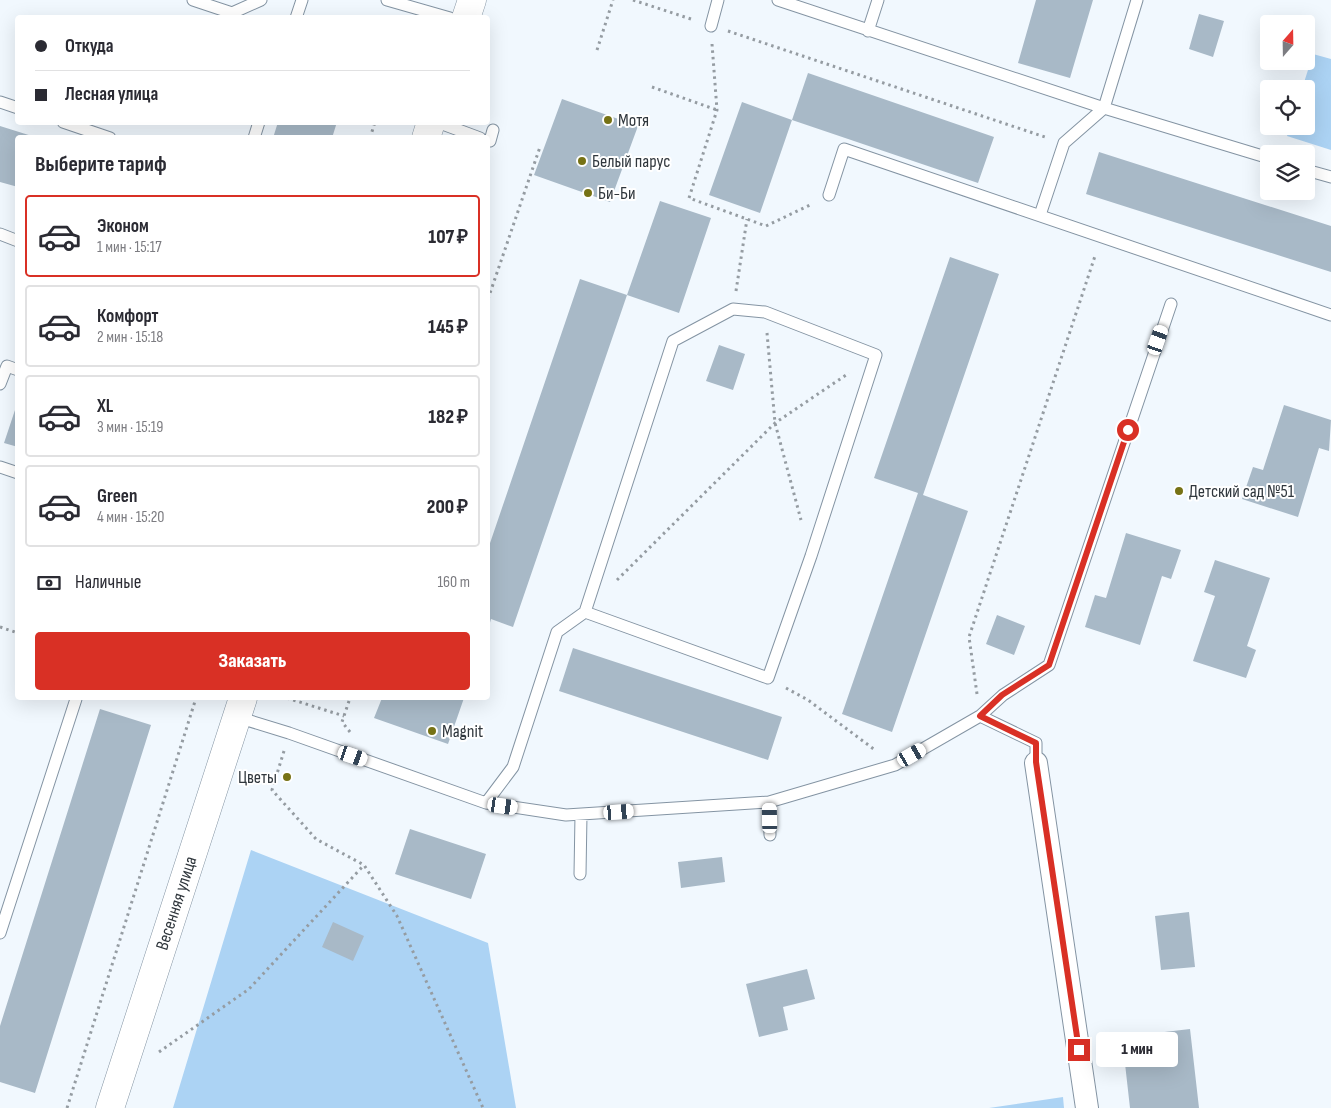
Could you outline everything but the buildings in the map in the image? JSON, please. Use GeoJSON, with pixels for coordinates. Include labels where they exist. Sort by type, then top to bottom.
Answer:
{"type":"FeatureCollection","features":[{"type":"Feature","properties":{"kind":"street"},"geometry":{"type":"LineString","coordinates":[[467,15],[472,0]]}},
{"type":"Feature","properties":{"kind":"street","name":"Весенняя улица"},"geometry":{"type":"LineString","coordinates":[[110,1108],[240,707]]}},
{"type":"Feature","properties":{"kind":"street"},"geometry":{"type":"LineString","coordinates":[[1036,762],[1087,1108]]}},
{"type":"Feature","properties":{"kind":"lane"},"geometry":{"type":"LineString","coordinates":[[193,0],[232,13],[261,0]]}},
{"type":"Feature","properties":{"kind":"lane"},"geometry":{"type":"LineString","coordinates":[[297,15],[302,0]]}},
{"type":"Feature","properties":{"kind":"lane"},"geometry":{"type":"LineString","coordinates":[[387,0],[440,15]]}},
{"type":"Feature","properties":{"kind":"lane"},"geometry":{"type":"LineString","coordinates":[[711,26],[718,0]]}},
{"type":"Feature","properties":{"kind":"lane"},"geometry":{"type":"LineString","coordinates":[[778,0],[1104,108],[1260,155]]}},
{"type":"Feature","properties":{"kind":"lane"},"geometry":{"type":"LineString","coordinates":[[868,31],[878,0]]}},
{"type":"Feature","properties":{"kind":"lane"},"geometry":{"type":"LineString","coordinates":[[1040,215],[1064,143],[1104,108],[1137,0]]}},
{"type":"Feature","properties":{"kind":"lane"},"geometry":{"type":"LineString","coordinates":[[0,102],[15,107]]}},
{"type":"Feature","properties":{"kind":"lane"},"geometry":{"type":"LineString","coordinates":[[72,125],[101,135]]}},
{"type":"Feature","properties":{"kind":"lane"},"geometry":{"type":"LineString","coordinates":[[444,125],[472,135]]}},
{"type":"Feature","properties":{"kind":"lane"},"geometry":{"type":"LineString","coordinates":[[829,195],[844,149],[1331,314]]}},
{"type":"Feature","properties":{"kind":"lane"},"geometry":{"type":"LineString","coordinates":[[1315,173],[1331,177]]}},
{"type":"Feature","properties":{"kind":"lane"},"geometry":{"type":"LineString","coordinates":[[0,234],[15,240]]}},
{"type":"Feature","properties":{"kind":"lane"},"geometry":{"type":"LineString","coordinates":[[240,707],[289,733],[486,803],[566,815],[769,802],[895,765],[980,716],[1002,695],[1049,665],[1170,304]]}},
{"type":"Feature","properties":{"kind":"lane"},"geometry":{"type":"LineString","coordinates":[[486,803],[514,767],[557,632],[585,612],[673,341],[733,309],[765,312],[876,355],[812,556],[768,678],[585,612]]}},
{"type":"Feature","properties":{"kind":"lane"},"geometry":{"type":"LineString","coordinates":[[0,384],[6,366],[15,369]]}},
{"type":"Feature","properties":{"kind":"lane"},"geometry":{"type":"LineString","coordinates":[[0,467],[15,472]]}},
{"type":"Feature","properties":{"kind":"lane"},"geometry":{"type":"LineString","coordinates":[[0,932],[76,700]]}},
{"type":"Feature","properties":{"kind":"lane"},"geometry":{"type":"LineString","coordinates":[[980,716],[1036,743],[1036,762]]}},
{"type":"Feature","properties":{"kind":"lane"},"geometry":{"type":"LineString","coordinates":[[769,802],[770,835]]}},
{"type":"Feature","properties":{"kind":"lane"},"geometry":{"type":"LineString","coordinates":[[580,874],[581,815]]}},
{"type":"Feature","properties":{"kind":"path"},"geometry":{"type":"LineString","coordinates":[[596,50],[613,0]]}},
{"type":"Feature","properties":{"kind":"path"},"geometry":{"type":"LineString","coordinates":[[633,0],[1064,143]]}},
{"type":"Feature","properties":{"kind":"path"},"geometry":{"type":"LineString","coordinates":[[711,26],[717,110],[689,198],[766,226],[829,195]]}},
{"type":"Feature","properties":{"kind":"path"},"geometry":{"type":"LineString","coordinates":[[652,87],[717,110]]}},
{"type":"Feature","properties":{"kind":"path"},"geometry":{"type":"LineString","coordinates":[[490,293],[540,147]]}},
{"type":"Feature","properties":{"kind":"path"},"geometry":{"type":"LineString","coordinates":[[733,309],[747,219]]}},
{"type":"Feature","properties":{"kind":"path"},"geometry":{"type":"LineString","coordinates":[[980,716],[969,637],[1102,236]]}},
{"type":"Feature","properties":{"kind":"path"},"geometry":{"type":"LineString","coordinates":[[765,312],[775,423],[812,556]]}},
{"type":"Feature","properties":{"kind":"path"},"geometry":{"type":"LineString","coordinates":[[585,612],[775,423],[876,355]]}},
{"type":"Feature","properties":{"kind":"path"},"geometry":{"type":"LineString","coordinates":[[0,627],[15,632]]}},
{"type":"Feature","properties":{"kind":"path"},"geometry":{"type":"LineString","coordinates":[[768,678],[808,700],[895,765]]}},
{"type":"Feature","properties":{"kind":"path"},"geometry":{"type":"LineString","coordinates":[[67,1108],[195,700]]}},
{"type":"Feature","properties":{"kind":"path"},"geometry":{"type":"LineString","coordinates":[[293,700],[344,716]]}},
{"type":"Feature","properties":{"kind":"path"},"geometry":{"type":"LineString","coordinates":[[349,700],[342,722],[358,740],[353,756]]}},
{"type":"Feature","properties":{"kind":"path"},"geometry":{"type":"LineString","coordinates":[[289,733],[272,790],[316,839],[364,866],[397,916],[483,1108]]}},
{"type":"Feature","properties":{"kind":"path"},"geometry":{"type":"LineString","coordinates":[[155,1055],[249,989],[364,866]]}},
{"type":"Feature","properties":{"kind":"shaded area"},"geometry":{"type":"Polygon","coordinates":[[[1315,55],[1331,59],[1331,150],[1287,136],[1315,135],[1315,80],[1305,80],[1308,70],[1315,70],[1315,55]]]}},
{"type":"Feature","properties":{"kind":"shaded area"},"geometry":{"type":"Polygon","coordinates":[[[251,850],[488,943],[516,1108],[173,1108],[251,850]]]}},
{"type":"Feature","properties":{"kind":"shaded area"},"geometry":{"type":"Polygon","coordinates":[[[1063,1097],[1064,1108],[989,1108],[1063,1097]]]}},
{"type":"Feature","properties":{"kind":"place","name":"Мотя"},"geometry":{"type":"Point","coordinates":[608,120]}},
{"type":"Feature","properties":{"kind":"place","name":"Белый парус"},"geometry":{"type":"Point","coordinates":[582,161]}},
{"type":"Feature","properties":{"kind":"place","name":"Би-Би"},"geometry":{"type":"Point","coordinates":[588,193]}},
{"type":"Feature","properties":{"kind":"place","name":"Детский сад №51"},"geometry":{"type":"Point","coordinates":[1179,491]}},
{"type":"Feature","properties":{"kind":"place","name":"Magnit"},"geometry":{"type":"Point","coordinates":[432,731]}},
{"type":"Feature","properties":{"kind":"place","name":"Цветы"},"geometry":{"type":"Point","coordinates":[287,777]}},
{"type":"Feature","properties":{"kind":"route"},"geometry":{"type":"LineString","coordinates":[[1079,1050],[1036,762],[1036,743],[980,716],[1002,695],[1049,665],[1128,430]]}}]}
